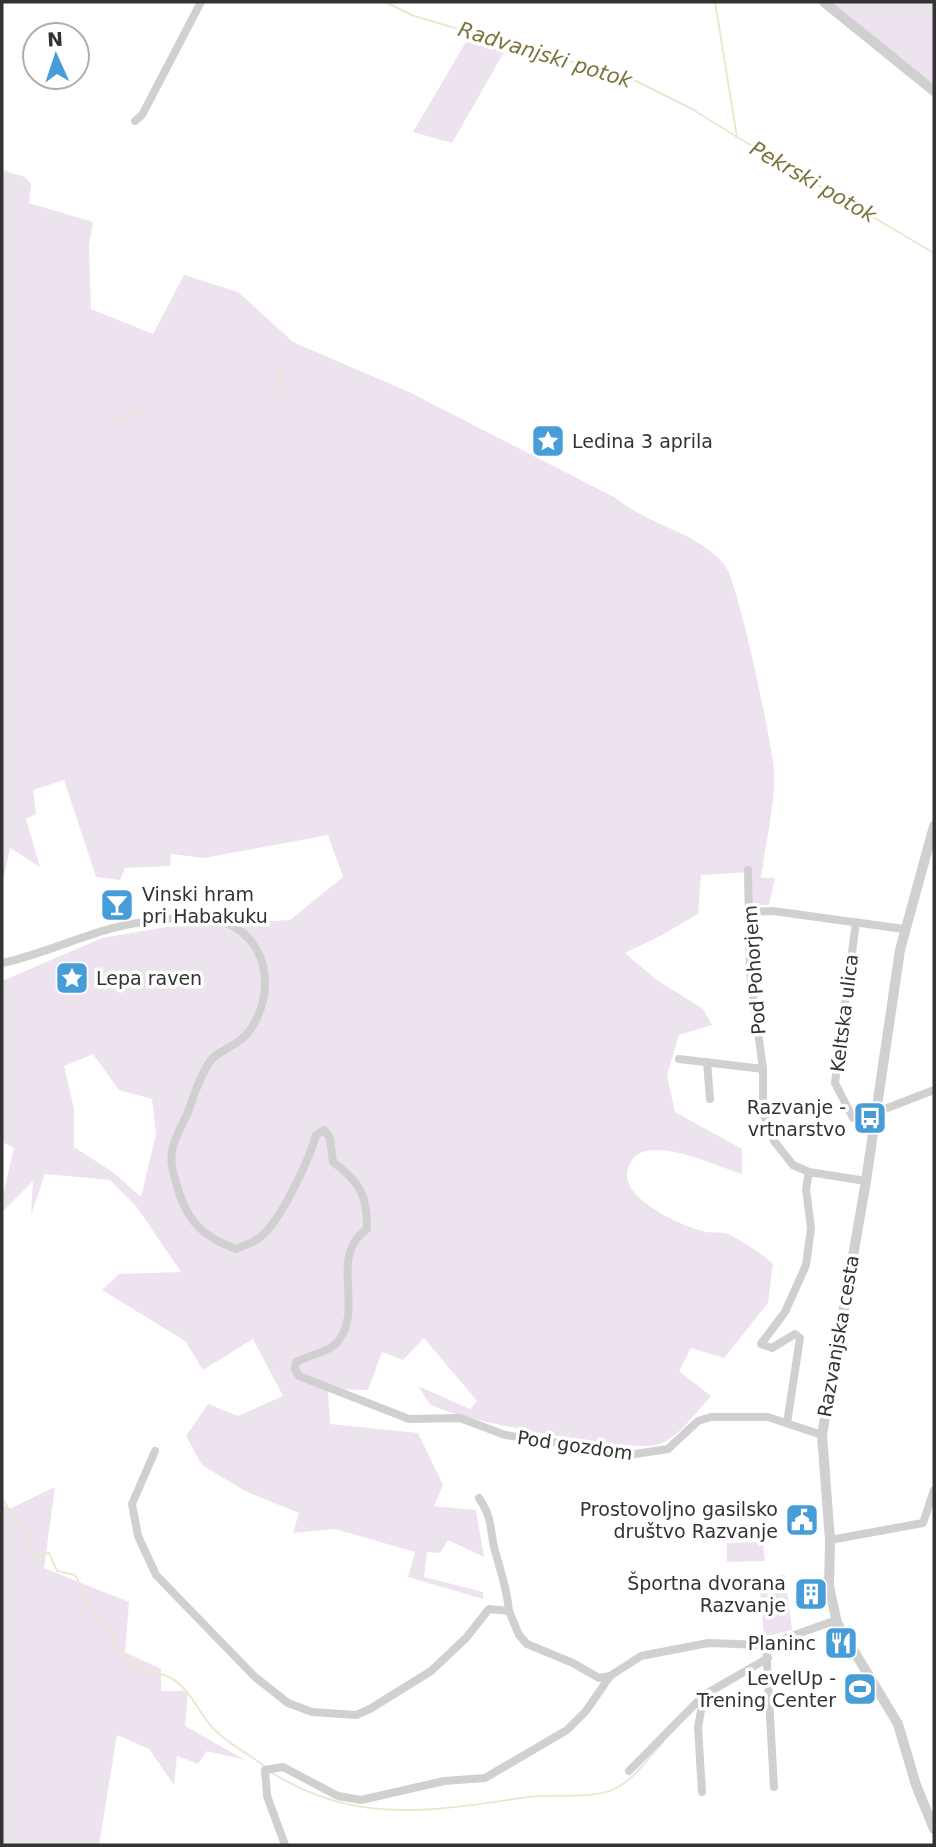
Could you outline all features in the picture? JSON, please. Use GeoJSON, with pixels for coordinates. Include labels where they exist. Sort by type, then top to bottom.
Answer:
{"type":"FeatureCollection","features":[{"type":"Feature","properties":{"kind":"street"},"geometry":{"type":"LineString","coordinates":[[135,121],[142,115],[201,2]]}},
{"type":"Feature","properties":{"kind":"street"},"geometry":{"type":"LineString","coordinates":[[824,2],[934,91]]}},
{"type":"Feature","properties":{"kind":"street","name":"Razvanjska cesta"},"geometry":{"type":"LineString","coordinates":[[934,826],[904,929],[866,1181],[822,1435],[830,1539],[829,1586],[834,1622],[898,1724],[916,1785],[933,1818],[934,1829]]}},
{"type":"Feature","properties":{"kind":"street","name":"Pod Pohorjem"},"geometry":{"type":"LineString","coordinates":[[748,870],[750,972],[763,1069],[763,1113],[774,1141],[793,1166],[808,1172],[866,1181]]}},
{"type":"Feature","properties":{"kind":"street"},"geometry":{"type":"LineString","coordinates":[[748,912],[773,911],[904,929]]}},
{"type":"Feature","properties":{"kind":"street","name":"Pod gozdom"},"geometry":{"type":"LineString","coordinates":[[2,963],[31,957],[109,928],[143,922],[208,918],[245,933],[264,965],[266,995],[244,1041],[210,1060],[172,1150],[172,1168],[183,1210],[202,1232],[236,1249],[258,1240],[273,1223],[312,1152],[316,1135],[324,1130],[330,1138],[332,1162],[355,1178],[367,1209],[367,1229],[357,1236],[347,1256],[346,1325],[338,1342],[296,1362],[295,1369],[299,1376],[409,1419],[460,1418],[505,1435],[635,1454],[668,1449],[698,1421],[711,1417],[768,1417],[822,1435]]}},
{"type":"Feature","properties":{"kind":"street","name":"Keltska ulica"},"geometry":{"type":"LineString","coordinates":[[856,922],[835,1083],[853,1118],[877,1113]]}},
{"type":"Feature","properties":{"kind":"street"},"geometry":{"type":"LineString","coordinates":[[679,1059],[763,1069]]}},
{"type":"Feature","properties":{"kind":"street"},"geometry":{"type":"LineString","coordinates":[[707,1062],[710,1099]]}},
{"type":"Feature","properties":{"kind":"street"},"geometry":{"type":"LineString","coordinates":[[877,1113],[934,1090]]}},
{"type":"Feature","properties":{"kind":"street"},"geometry":{"type":"LineString","coordinates":[[787,1423],[800,1338],[795,1334],[772,1348],[761,1344],[785,1312],[808,1255],[811,1218],[806,1189],[808,1172]]}},
{"type":"Feature","properties":{"kind":"street"},"geometry":{"type":"LineString","coordinates":[[155,1451],[132,1504],[138,1536],[156,1576],[255,1677],[288,1703],[312,1712],[356,1715],[431,1671],[466,1639],[489,1609],[509,1611]]}},
{"type":"Feature","properties":{"kind":"street"},"geometry":{"type":"LineString","coordinates":[[830,1539],[923,1523],[934,1490]]}},
{"type":"Feature","properties":{"kind":"street"},"geometry":{"type":"LineString","coordinates":[[479,1498],[488,1511],[494,1531],[494,1548],[506,1583],[509,1611],[519,1635],[527,1644],[573,1662],[599,1678],[610,1676],[641,1656],[687,1645],[766,1645],[834,1622]]}},
{"type":"Feature","properties":{"kind":"street"},"geometry":{"type":"LineString","coordinates":[[766,1645],[774,1787]]}},
{"type":"Feature","properties":{"kind":"street"},"geometry":{"type":"LineString","coordinates":[[629,1771],[704,1695],[768,1658]]}},
{"type":"Feature","properties":{"kind":"street"},"geometry":{"type":"LineString","coordinates":[[285,1845],[267,1796],[269,1769],[283,1767],[338,1796],[361,1800],[444,1781],[485,1778],[566,1730],[586,1711],[610,1676]]}},
{"type":"Feature","properties":{"kind":"street"},"geometry":{"type":"LineString","coordinates":[[702,1792],[698,1727],[704,1695]]}},
{"type":"Feature","properties":{"kind":"shaded area"},"geometry":{"type":"Polygon","coordinates":[[[831,2],[934,2],[934,86],[831,2]]]}},
{"type":"Feature","properties":{"kind":"shaded area"},"geometry":{"type":"Polygon","coordinates":[[[469,37],[507,47],[452,143],[413,132],[469,37]]]}},
{"type":"Feature","properties":{"kind":"shaded area"},"geometry":{"type":"Polygon","coordinates":[[[2,170],[25,177],[31,184],[29,203],[93,222],[89,245],[91,309],[153,334],[184,275],[238,292],[293,342],[409,392],[616,498],[699,543],[724,564],[745,629],[772,755],[773,796],[761,878],[775,878],[769,905],[752,905],[751,872],[701,875],[698,914],[625,953],[657,980],[703,1009],[712,1025],[679,1035],[667,1075],[675,1112],[742,1149],[742,1174],[675,1152],[648,1151],[638,1154],[631,1161],[627,1171],[628,1182],[643,1201],[667,1217],[702,1231],[728,1234],[752,1247],[773,1264],[768,1303],[724,1358],[691,1348],[679,1371],[711,1396],[679,1432],[656,1445],[612,1444],[505,1426],[445,1411],[430,1404],[418,1386],[470,1409],[477,1401],[424,1338],[403,1360],[382,1352],[368,1390],[328,1389],[330,1424],[418,1433],[443,1485],[434,1506],[476,1510],[484,1557],[448,1540],[440,1553],[427,1552],[424,1577],[483,1592],[483,1599],[408,1577],[415,1552],[335,1529],[293,1533],[299,1513],[245,1491],[202,1465],[186,1436],[208,1404],[238,1416],[283,1396],[253,1339],[203,1370],[185,1341],[102,1290],[119,1274],[181,1272],[136,1206],[110,1180],[45,1174],[31,1215],[33,1181],[2,1212],[2,1199],[14,1148],[2,1142],[2,981],[102,938],[166,927],[290,920],[343,877],[328,835],[204,858],[171,854],[170,866],[125,868],[120,880],[96,877],[64,780],[33,790],[36,814],[26,819],[40,867],[10,848],[2,886],[2,170]],[[93,1054],[64,1066],[74,1109],[74,1147],[114,1173],[141,1197],[156,1134],[152,1099],[119,1090],[93,1054]]]}},
{"type":"Feature","properties":{"kind":"shaded area"},"geometry":{"type":"Polygon","coordinates":[[[55,1487],[44,1568],[129,1602],[125,1652],[161,1669],[161,1691],[188,1691],[185,1726],[245,1760],[207,1751],[198,1764],[177,1756],[174,1785],[149,1749],[117,1735],[99,1845],[2,1845],[2,1505],[9,1509],[55,1487]]]}},
{"type":"Feature","properties":{"kind":"shaded area"},"geometry":{"type":"Polygon","coordinates":[[[763,1542],[765,1561],[727,1562],[727,1543],[763,1542]]]}},
{"type":"Feature","properties":{"kind":"shaded area"},"geometry":{"type":"Polygon","coordinates":[[[785,1575],[792,1630],[764,1637],[759,1578],[785,1575]]]}},
{"type":"Feature","properties":{"kind":"waterway","name":"Radvanjski potok"},"geometry":{"type":"LineString","coordinates":[[385,2],[414,16],[634,80],[692,109],[737,137]]}},
{"type":"Feature","properties":{"kind":"waterway","name":"Pekrski potok"},"geometry":{"type":"LineString","coordinates":[[715,2],[737,137],[934,253]]}},
{"type":"Feature","properties":{"kind":"waterway"},"geometry":{"type":"LineString","coordinates":[[277,373],[284,392]]}},
{"type":"Feature","properties":{"kind":"waterway"},"geometry":{"type":"LineString","coordinates":[[120,422],[138,410]]}},
{"type":"Feature","properties":{"kind":"waterway"},"geometry":{"type":"LineString","coordinates":[[2,1499],[26,1528],[27,1545],[35,1556],[49,1553],[57,1571],[75,1575],[87,1603],[109,1626],[115,1648],[126,1655],[132,1669],[165,1675],[176,1681],[218,1733],[264,1766]]}},
{"type":"Feature","properties":{"kind":"waterway"},"geometry":{"type":"LineString","coordinates":[[271,1772],[334,1801],[366,1808],[429,1809],[540,1796],[598,1794],[618,1787],[631,1778],[663,1742]]}},
{"type":"Feature","properties":{"kind":"place","name":"Ledina 3 aprila"},"geometry":{"type":"Point","coordinates":[548,441]}},
{"type":"Feature","properties":{"kind":"place","name":"Vinski hram pri Habakuku"},"geometry":{"type":"Point","coordinates":[117,905]}},
{"type":"Feature","properties":{"kind":"place","name":"Lepa raven"},"geometry":{"type":"Point","coordinates":[72,978]}},
{"type":"Feature","properties":{"kind":"place","name":"Razvanje - vrtnarstvo"},"geometry":{"type":"Point","coordinates":[870,1118]}},
{"type":"Feature","properties":{"kind":"place","name":"Prostovoljno gasilsko društvo Razvanje"},"geometry":{"type":"Point","coordinates":[802,1520]}},
{"type":"Feature","properties":{"kind":"place","name":"Športna dvorana Razvanje"},"geometry":{"type":"Point","coordinates":[811,1594]}},
{"type":"Feature","properties":{"kind":"place","name":"Planinc"},"geometry":{"type":"Point","coordinates":[841,1643]}},
{"type":"Feature","properties":{"kind":"place","name":"LevelUp - Trening Center"},"geometry":{"type":"Point","coordinates":[860,1689]}}]}
